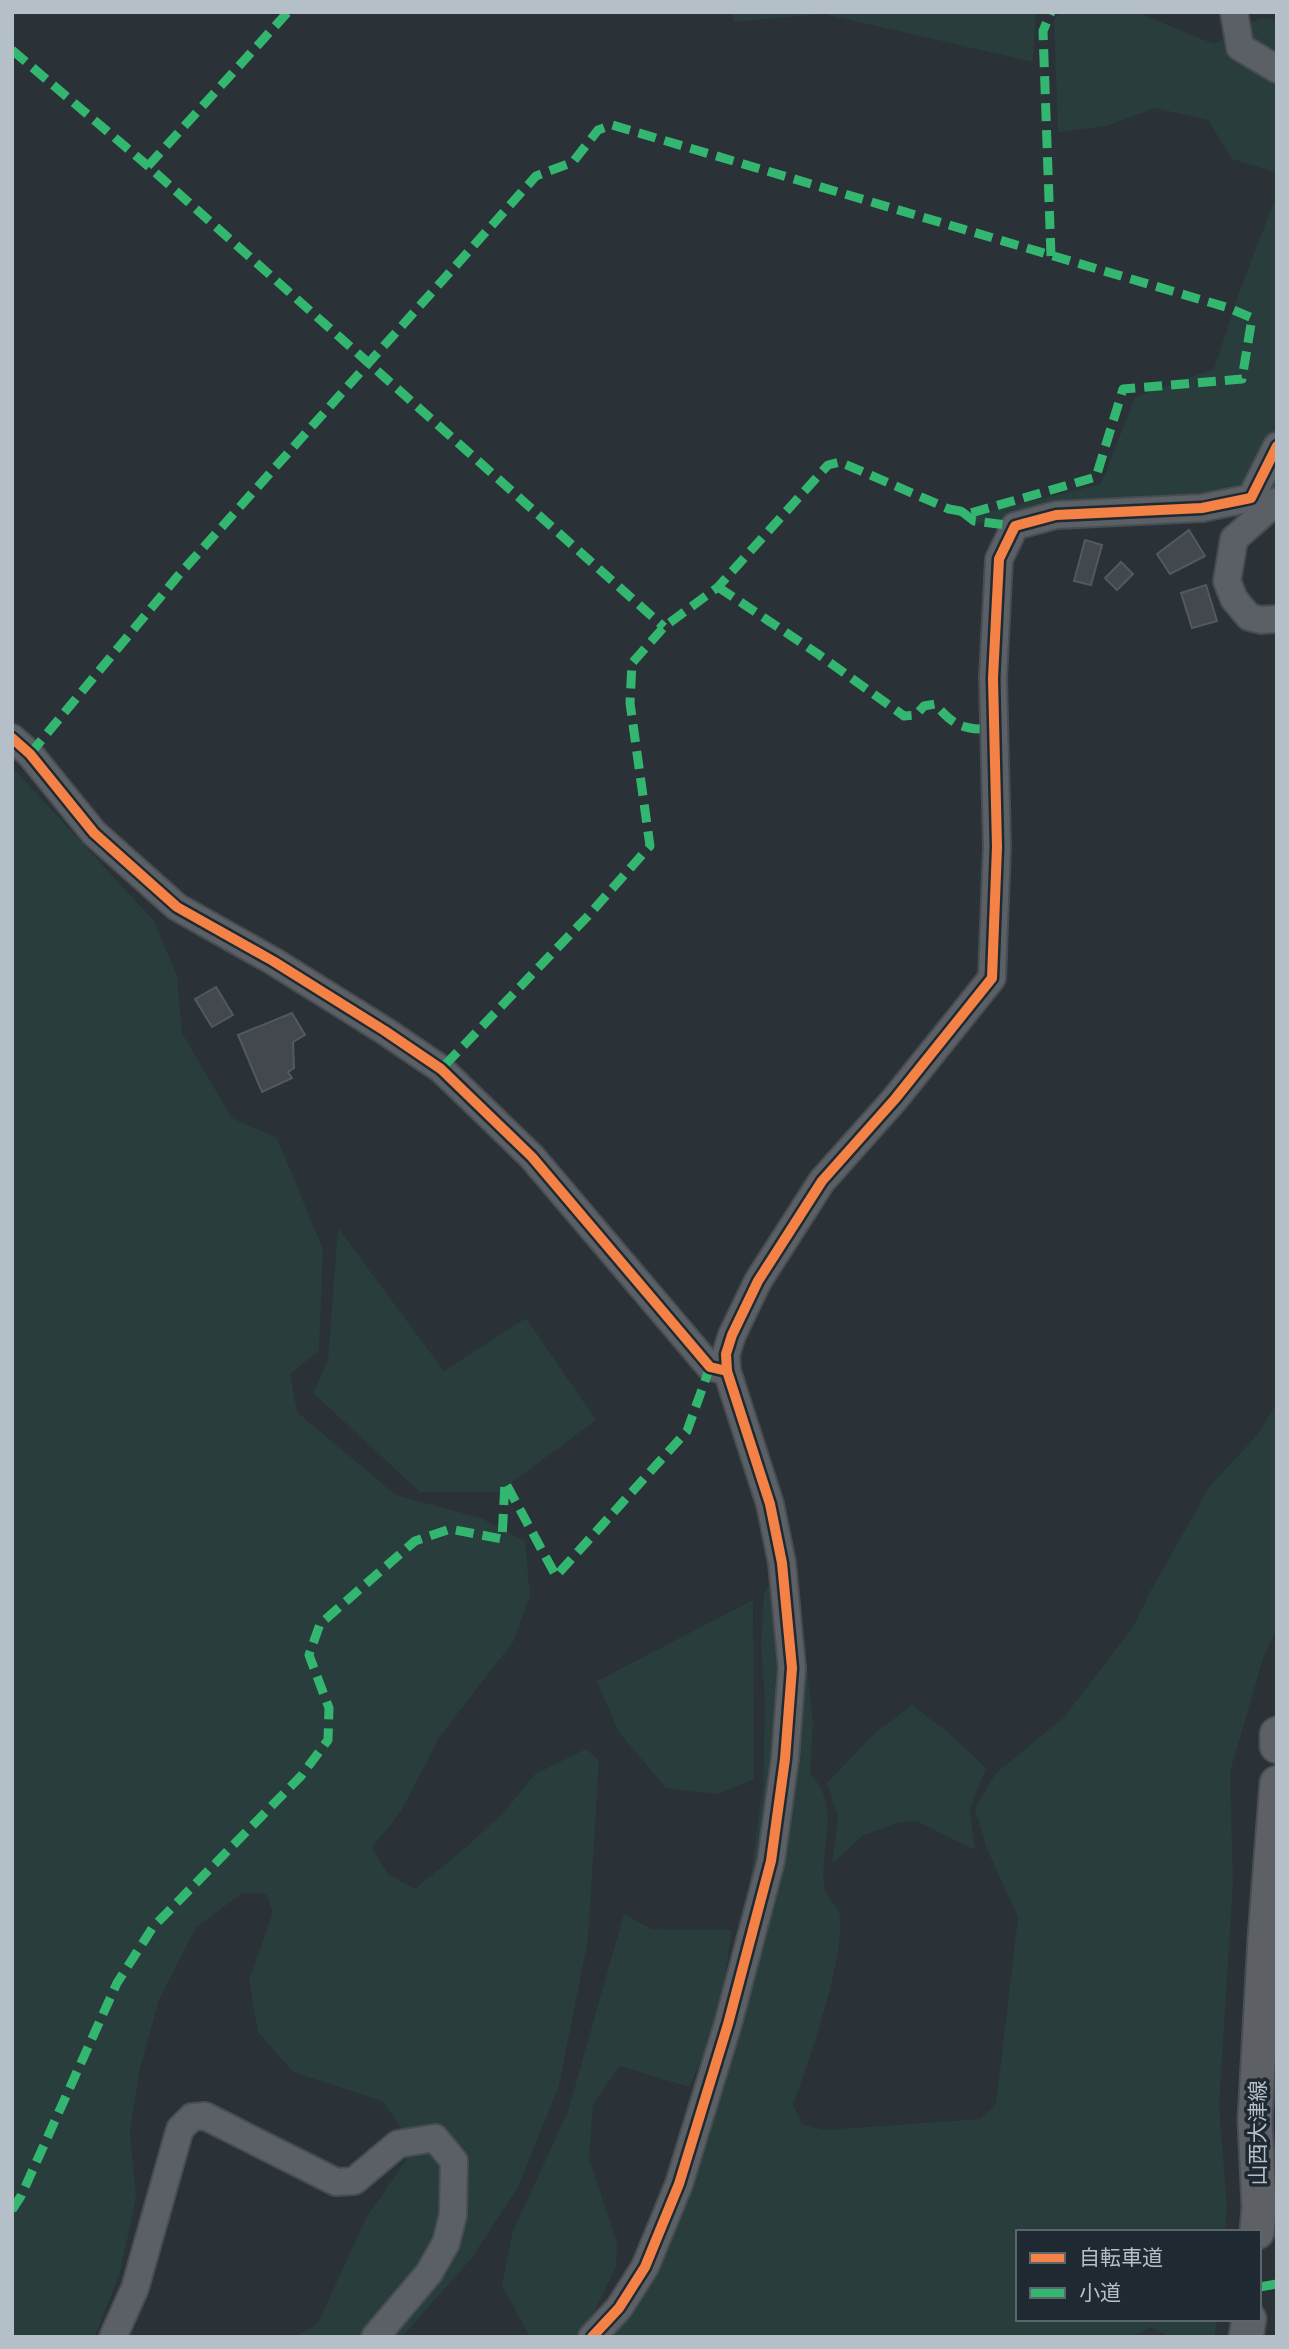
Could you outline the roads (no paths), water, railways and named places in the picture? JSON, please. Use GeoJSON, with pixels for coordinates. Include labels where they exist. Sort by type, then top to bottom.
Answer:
{"type":"FeatureCollection","features":[{"type":"Feature","properties":{"kind":"main road"},"geometry":{"type":"LineString","coordinates":[[1277,1734],[1277,1746]]}},
{"type":"Feature","properties":{"kind":"main road","name":"山西大津線"},"geometry":{"type":"LineString","coordinates":[[1256,2230],[1259,2207],[1255,2120],[1277,1783]]}},
{"type":"Feature","properties":{"kind":"street"},"geometry":{"type":"LineString","coordinates":[[1234,12],[1240,47],[1277,69]]}},
{"type":"Feature","properties":{"kind":"street"},"geometry":{"type":"LineString","coordinates":[[592,2337],[620,2308],[645,2267],[679,2184],[729,2024],[771,1861],[785,1759],[792,1668],[782,1563],[769,1504],[727,1370],[726,1354],[732,1335],[758,1281],[822,1181],[895,1099],[992,978],[997,847],[993,678],[999,559],[1015,526],[1056,515],[1202,508],[1251,498],[1277,446]]}},
{"type":"Feature","properties":{"kind":"street"},"geometry":{"type":"LineString","coordinates":[[1277,502],[1234,539],[1227,581],[1234,599],[1249,617],[1261,620],[1277,619]]}},
{"type":"Feature","properties":{"kind":"street"},"geometry":{"type":"LineString","coordinates":[[12,738],[30,754],[94,833],[177,907],[272,961],[441,1069],[532,1157],[710,1367],[727,1370]]}},
{"type":"Feature","properties":{"kind":"street"},"geometry":{"type":"LineString","coordinates":[[113,2337],[135,2288],[180,2129],[192,2117],[205,2116],[337,2182],[354,2181],[398,2144],[435,2138],[454,2161],[453,2215],[446,2243],[429,2273],[375,2337]]}}]}
